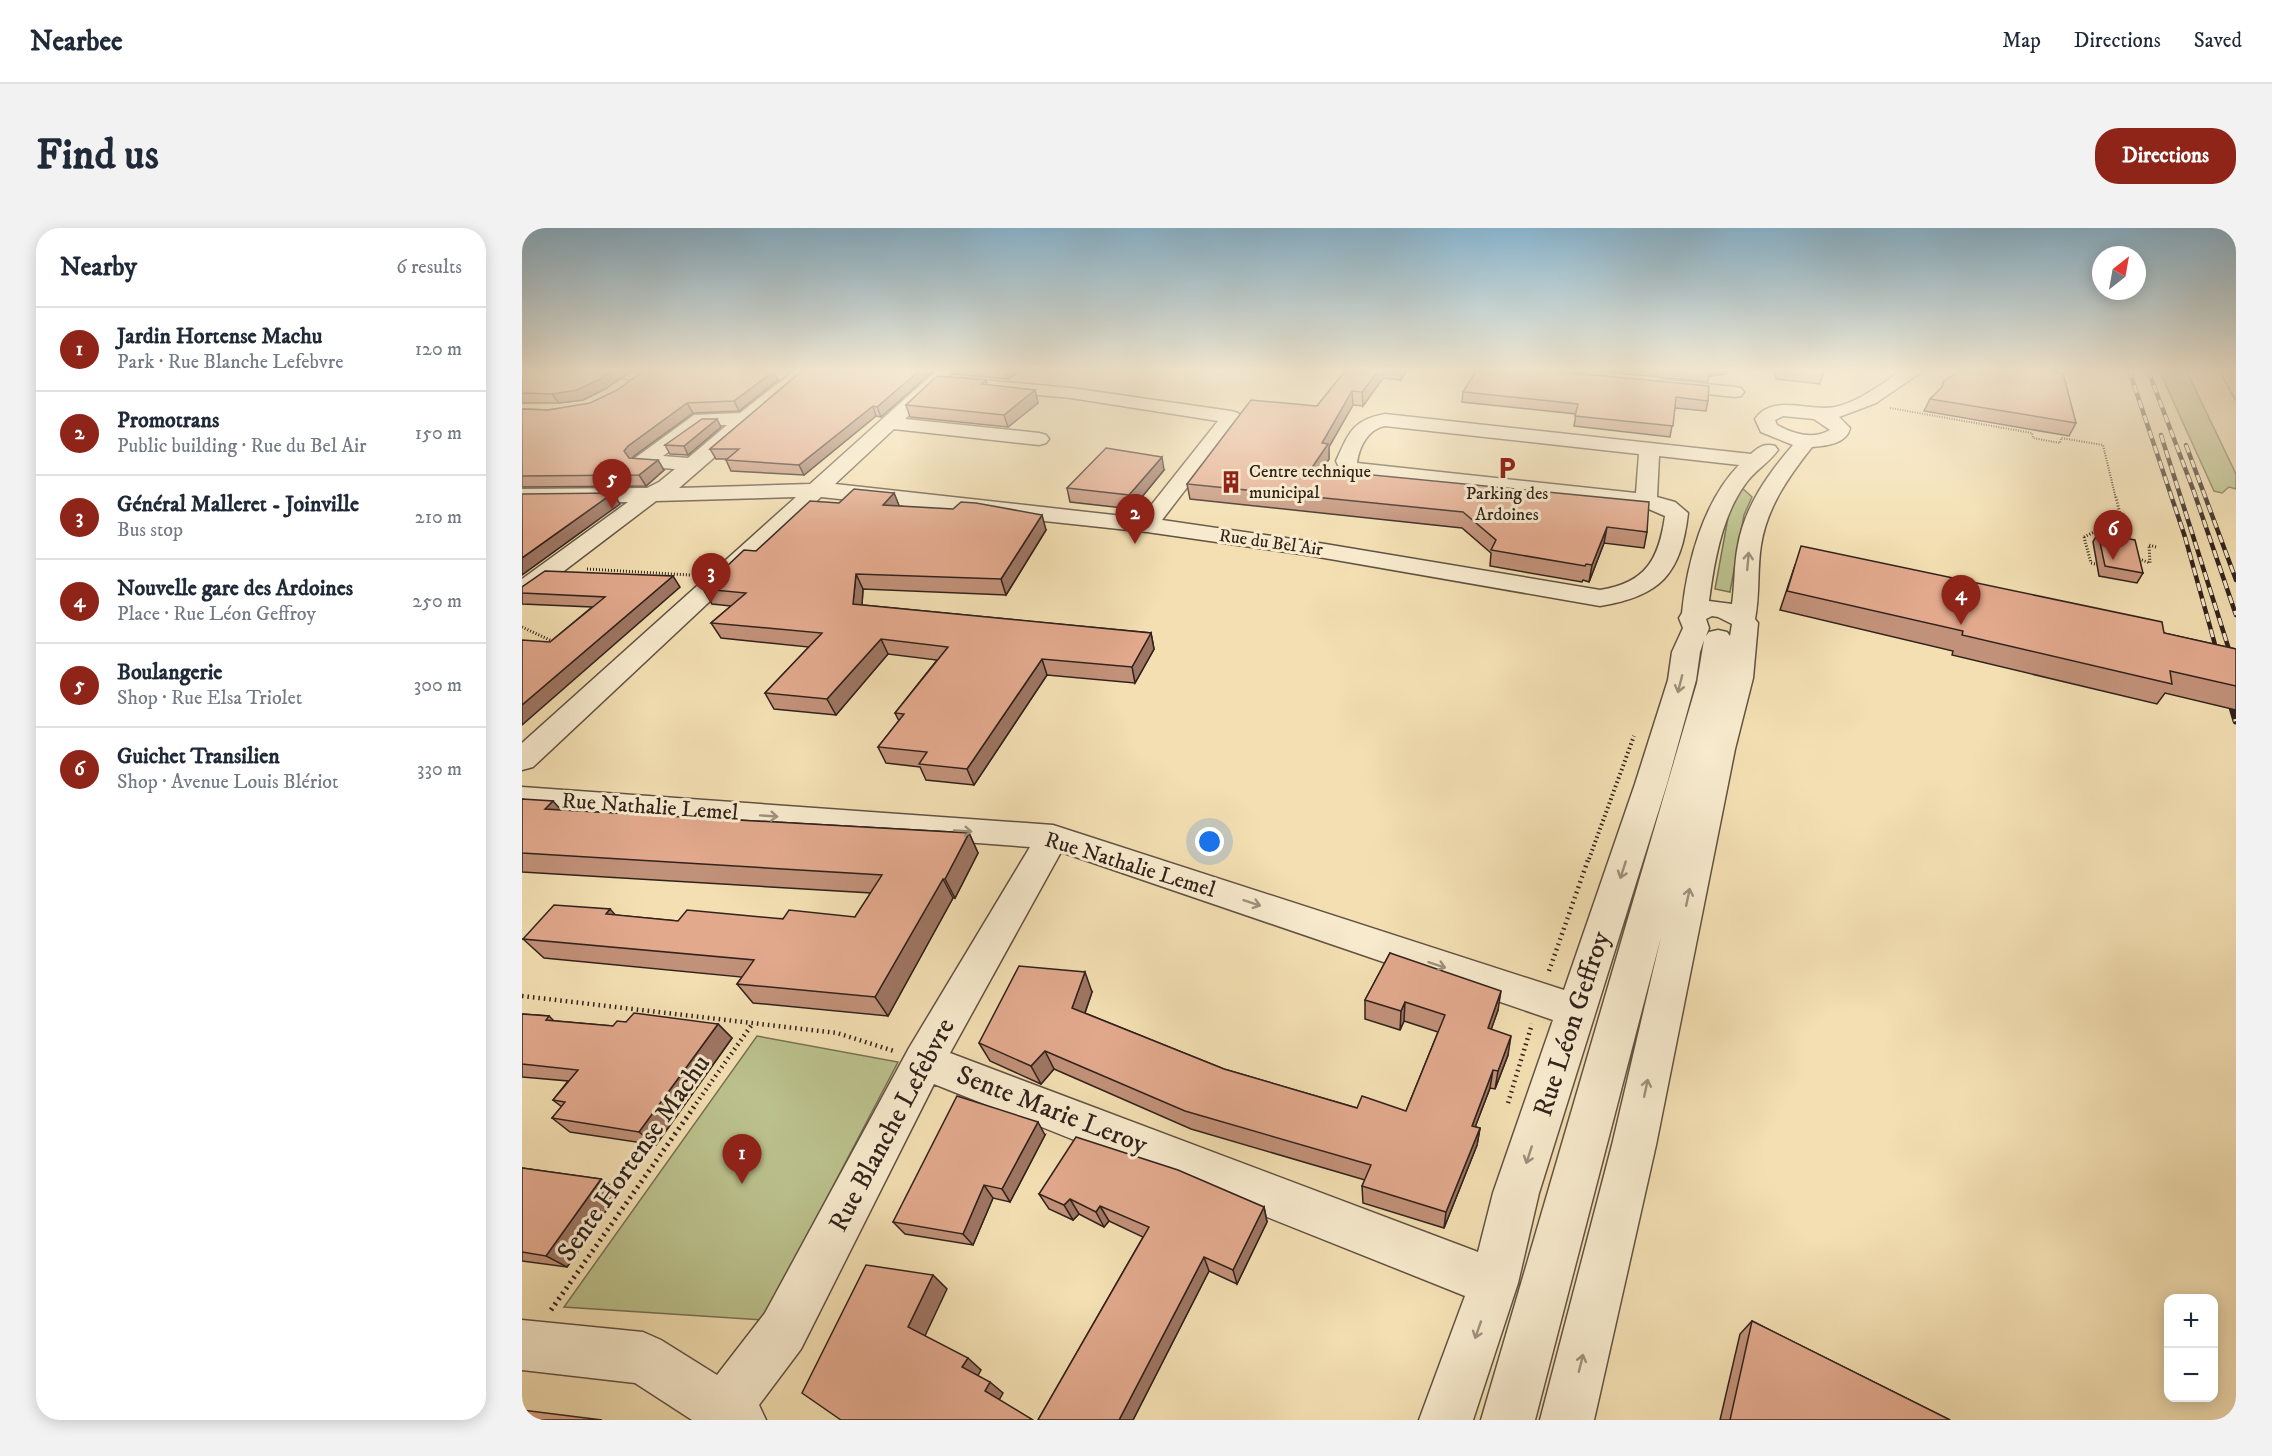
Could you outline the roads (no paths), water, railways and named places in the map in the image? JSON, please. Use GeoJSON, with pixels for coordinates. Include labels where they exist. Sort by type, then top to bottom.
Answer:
{"type":"FeatureCollection","features":[{"type":"Feature","properties":{"kind":"street"},"geometry":{"type":"LineString","coordinates":[[692,426],[642,462],[695,463]]}},
{"type":"Feature","properties":{"kind":"street"},"geometry":{"type":"LineString","coordinates":[[522,591],[651,495],[667,487],[737,426]]}},
{"type":"Feature","properties":{"kind":"street"},"geometry":{"type":"LineString","coordinates":[[522,760],[724,577],[885,426]]}},
{"type":"Feature","properties":{"kind":"street"},"geometry":{"type":"LineString","coordinates":[[913,426],[1039,439]]}},
{"type":"Feature","properties":{"kind":"street"},"geometry":{"type":"LineString","coordinates":[[1147,525],[1224,426]]}},
{"type":"Feature","properties":{"kind":"street"},"geometry":{"type":"LineString","coordinates":[[1365,426],[1355,443],[1647,474],[1757,461]]}},
{"type":"Feature","properties":{"kind":"street"},"geometry":{"type":"LineString","coordinates":[[1401,426],[1492,458],[1647,474]]}},
{"type":"Feature","properties":{"kind":"street"},"geometry":{"type":"LineString","coordinates":[[1767,426],[1783,435],[1807,440],[1832,438],[1845,426]]}},
{"type":"Feature","properties":{"kind":"street","name":"Rue Léon Geffroy"},"geometry":{"type":"LineString","coordinates":[[1567,1420],[1634,1145],[1720,749],[1738,678],[1719,626],[1697,595],[1718,517],[1736,481],[1783,435]]}},
{"type":"Feature","properties":{"kind":"street","name":"Rue Léon Geffroy"},"geometry":{"type":"LineString","coordinates":[[1446,1420],[1494,1282],[1516,1193],[1651,784],[1682,680],[1686,652],[1719,626],[1747,597],[1747,562],[1755,519],[1774,480],[1807,440]]}},
{"type":"Feature","properties":{"kind":"street"},"geometry":{"type":"LineString","coordinates":[[1172,463],[1193,465]]}},
{"type":"Feature","properties":{"kind":"street","name":"Rue du Bel Air"},"geometry":{"type":"LineString","coordinates":[[522,496],[816,490],[1147,525],[1318,550],[1600,598],[1632,592],[1655,575],[1665,563],[1670,551],[1677,513],[1667,507],[1647,474]]}},
{"type":"Feature","properties":{"kind":"street"},"geometry":{"type":"LineString","coordinates":[[1508,1420],[1711,683],[1719,626]]}},
{"type":"Feature","properties":{"kind":"street","name":"Rue Nathalie Lemel"},"geometry":{"type":"LineString","coordinates":[[522,798],[1053,837],[1577,1011]]}},
{"type":"Feature","properties":{"kind":"street","name":"Rue Blanche Lefebvre"},"geometry":{"type":"LineString","coordinates":[[732,1414],[783,1331],[924,1061],[1053,837]]}},
{"type":"Feature","properties":{"kind":"street","name":"Sente Marie Leroy"},"geometry":{"type":"LineString","coordinates":[[924,1061],[1494,1282]]}},
{"type":"Feature","properties":{"kind":"street"},"geometry":{"type":"LineString","coordinates":[[524,1345],[643,1358],[732,1414]]}},
{"type":"Feature","properties":{"kind":"railway"},"geometry":{"type":"LineString","coordinates":[[2148,426],[2185,537],[2219,659]]}},
{"type":"Feature","properties":{"kind":"railway"},"geometry":{"type":"LineString","coordinates":[[2169,426],[2236,615]]}},
{"type":"Feature","properties":{"kind":"railway"},"geometry":{"type":"LineString","coordinates":[[2161,435],[2232,659]]}},
{"type":"Feature","properties":{"kind":"railway"},"geometry":{"type":"LineString","coordinates":[[2186,445],[2236,580]]}},
{"type":"Feature","properties":{"kind":"railway"},"geometry":{"type":"LineString","coordinates":[[2232,657],[2236,670]]}},
{"type":"Feature","properties":{"kind":"railway"},"geometry":{"type":"LineString","coordinates":[[2228,694],[2236,721]]}},
{"type":"Feature","properties":{"kind":"place","name":"Parking des Ardoines"},"geometry":{"type":"Point","coordinates":[1507,468]}},
{"type":"Feature","properties":{"kind":"place","name":"Centre technique municipal"},"geometry":{"type":"Point","coordinates":[1231,482]}},
{"type":"Feature","properties":{"kind":"place","name":"Boulangerie"},"geometry":{"type":"Point","coordinates":[612,509]}},
{"type":"Feature","properties":{"kind":"place","name":"Promotrans"},"geometry":{"type":"Point","coordinates":[1135,544]}},
{"type":"Feature","properties":{"kind":"place","name":"Guichet Transilien"},"geometry":{"type":"Point","coordinates":[2113,560]}},
{"type":"Feature","properties":{"kind":"place","name":"Général Malleret - Joinville"},"geometry":{"type":"Point","coordinates":[711,603]}},
{"type":"Feature","properties":{"kind":"place","name":"Nouvelle gare des Ardoines"},"geometry":{"type":"Point","coordinates":[1961,625]}},
{"type":"Feature","properties":{"kind":"place","name":"Jardin Hortense Machu"},"geometry":{"type":"Point","coordinates":[742,1184]}}]}
